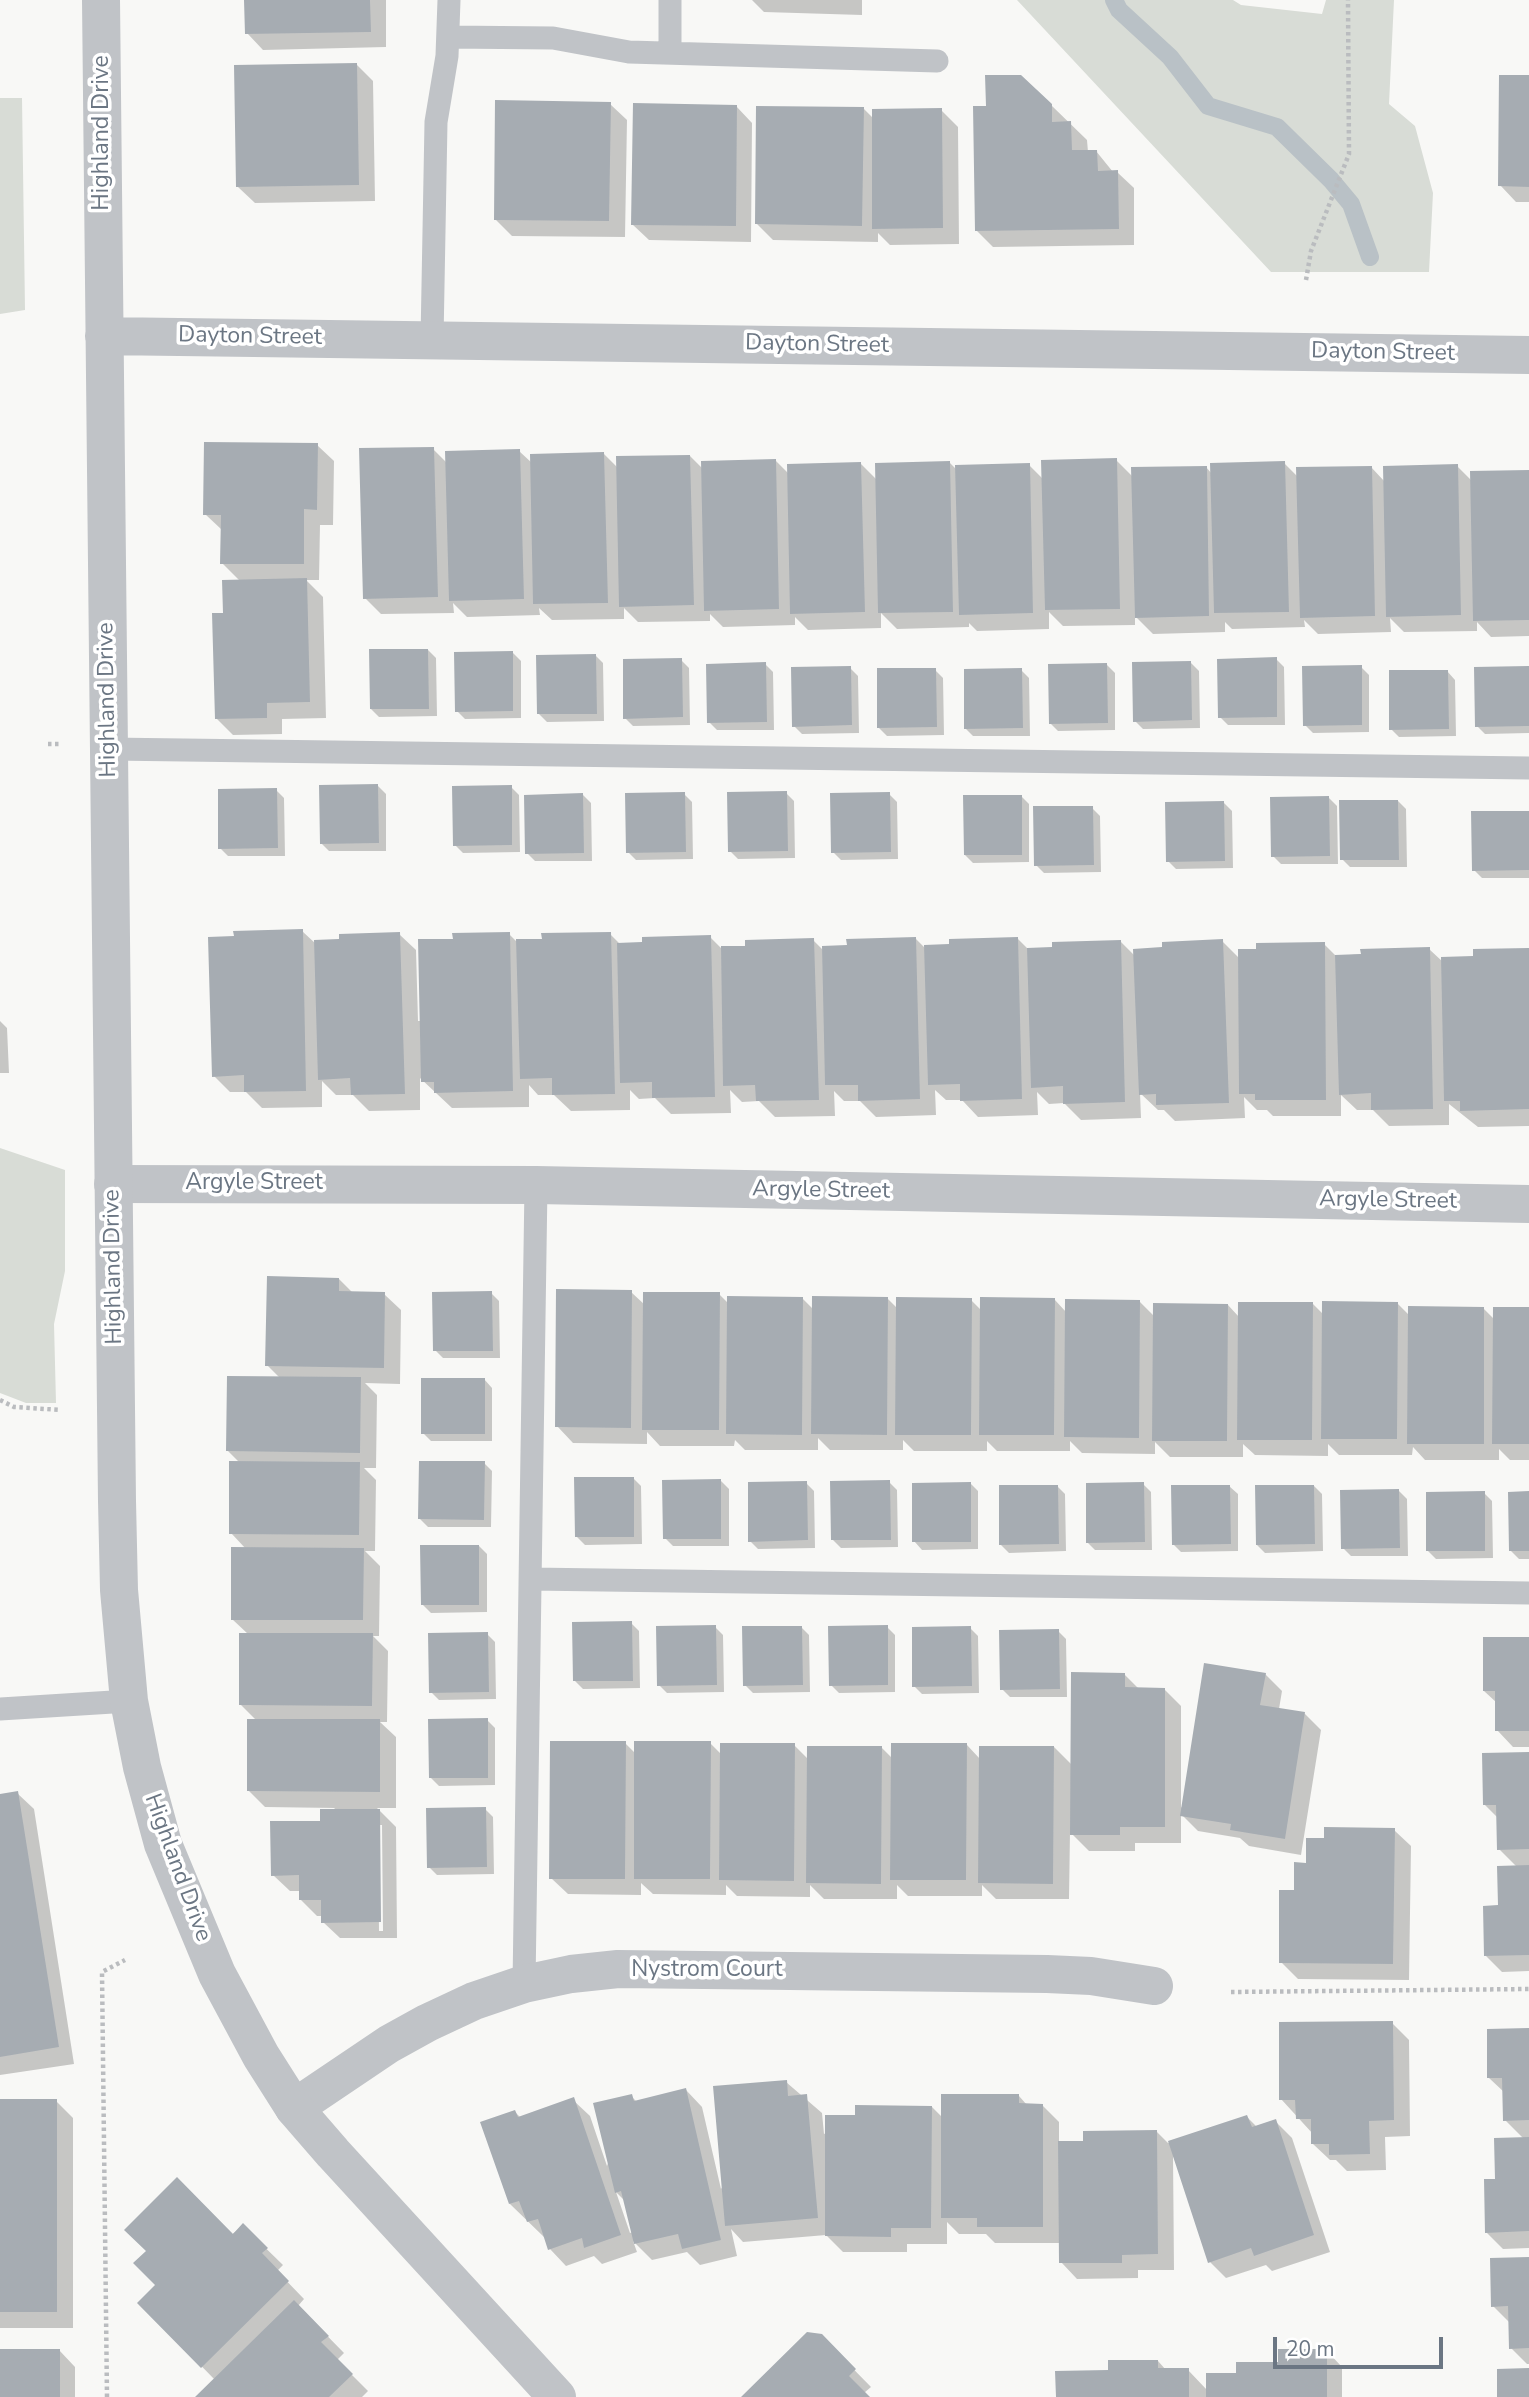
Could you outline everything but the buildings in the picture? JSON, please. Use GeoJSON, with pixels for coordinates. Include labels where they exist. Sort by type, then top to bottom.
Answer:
{"type":"FeatureCollection","features":[{"type":"Feature","properties":{"kind":"street","name":"Highland Drive"},"geometry":{"type":"LineString","coordinates":[[101,0],[119,1590],[129,1700],[142,1767],[163,1844],[190,1915],[261,2056],[294,2108],[557,2397]]}},
{"type":"Feature","properties":{"kind":"street","name":"Dayton Street"},"geometry":{"type":"LineString","coordinates":[[104,336],[1529,355]]}},
{"type":"Feature","properties":{"kind":"street","name":"Argyle Street"},"geometry":{"type":"LineString","coordinates":[[113,1184],[536,1185],[1529,1203]]}},
{"type":"Feature","properties":{"kind":"street","name":"Nystrom Court"},"geometry":{"type":"LineString","coordinates":[[294,2108],[389,2044],[427,2023],[474,2001],[524,1984],[571,1974],[674,1969],[1047,1974],[1091,1976],[1154,1986]]}},
{"type":"Feature","properties":{"kind":"lane"},"geometry":{"type":"LineString","coordinates":[[432,340],[436,122],[449,37],[449,0]]}},
{"type":"Feature","properties":{"kind":"lane"},"geometry":{"type":"LineString","coordinates":[[670,0],[670,53]]}},
{"type":"Feature","properties":{"kind":"lane"},"geometry":{"type":"LineString","coordinates":[[449,37],[553,38],[629,52],[937,61]]}},
{"type":"Feature","properties":{"kind":"lane"},"geometry":{"type":"LineString","coordinates":[[109,749],[1529,768]]}},
{"type":"Feature","properties":{"kind":"lane"},"geometry":{"type":"LineString","coordinates":[[524,1984],[536,1185]]}},
{"type":"Feature","properties":{"kind":"lane"},"geometry":{"type":"LineString","coordinates":[[531,1579],[1529,1593]]}},
{"type":"Feature","properties":{"kind":"lane"},"geometry":{"type":"LineString","coordinates":[[0,1709],[129,1700]]}},
{"type":"Feature","properties":{"kind":"path"},"geometry":{"type":"LineString","coordinates":[[1306,280],[1311,251],[1349,154],[1348,0]]}},
{"type":"Feature","properties":{"kind":"path"},"geometry":{"type":"LineString","coordinates":[[0,1400],[14,1407],[61,1410]]}},
{"type":"Feature","properties":{"kind":"path"},"geometry":{"type":"LineString","coordinates":[[107,2397],[102,1972],[125,1960]]}},
{"type":"Feature","properties":{"kind":"path"},"geometry":{"type":"LineString","coordinates":[[1231,1992],[1529,1989]]}},
{"type":"Feature","properties":{"kind":"shaded area"},"geometry":{"type":"Polygon","coordinates":[[[1017,0],[1233,0],[1241,5],[1322,14],[1326,0],[1394,0],[1389,104],[1415,126],[1433,193],[1429,272],[1271,272],[1017,0]]]}},
{"type":"Feature","properties":{"kind":"shaded area"},"geometry":{"type":"Polygon","coordinates":[[[0,98],[22,98],[25,310],[0,314],[0,98]]]}},
{"type":"Feature","properties":{"kind":"shaded area"},"geometry":{"type":"Polygon","coordinates":[[[0,1148],[65,1170],[65,1271],[54,1324],[56,1403],[26,1403],[0,1393],[0,1148]]]}},
{"type":"Feature","properties":{"kind":"waterway"},"geometry":{"type":"LineString","coordinates":[[1114,0],[1119,10],[1170,57],[1208,106],[1277,127],[1331,180],[1351,204],[1370,257]]}}]}
